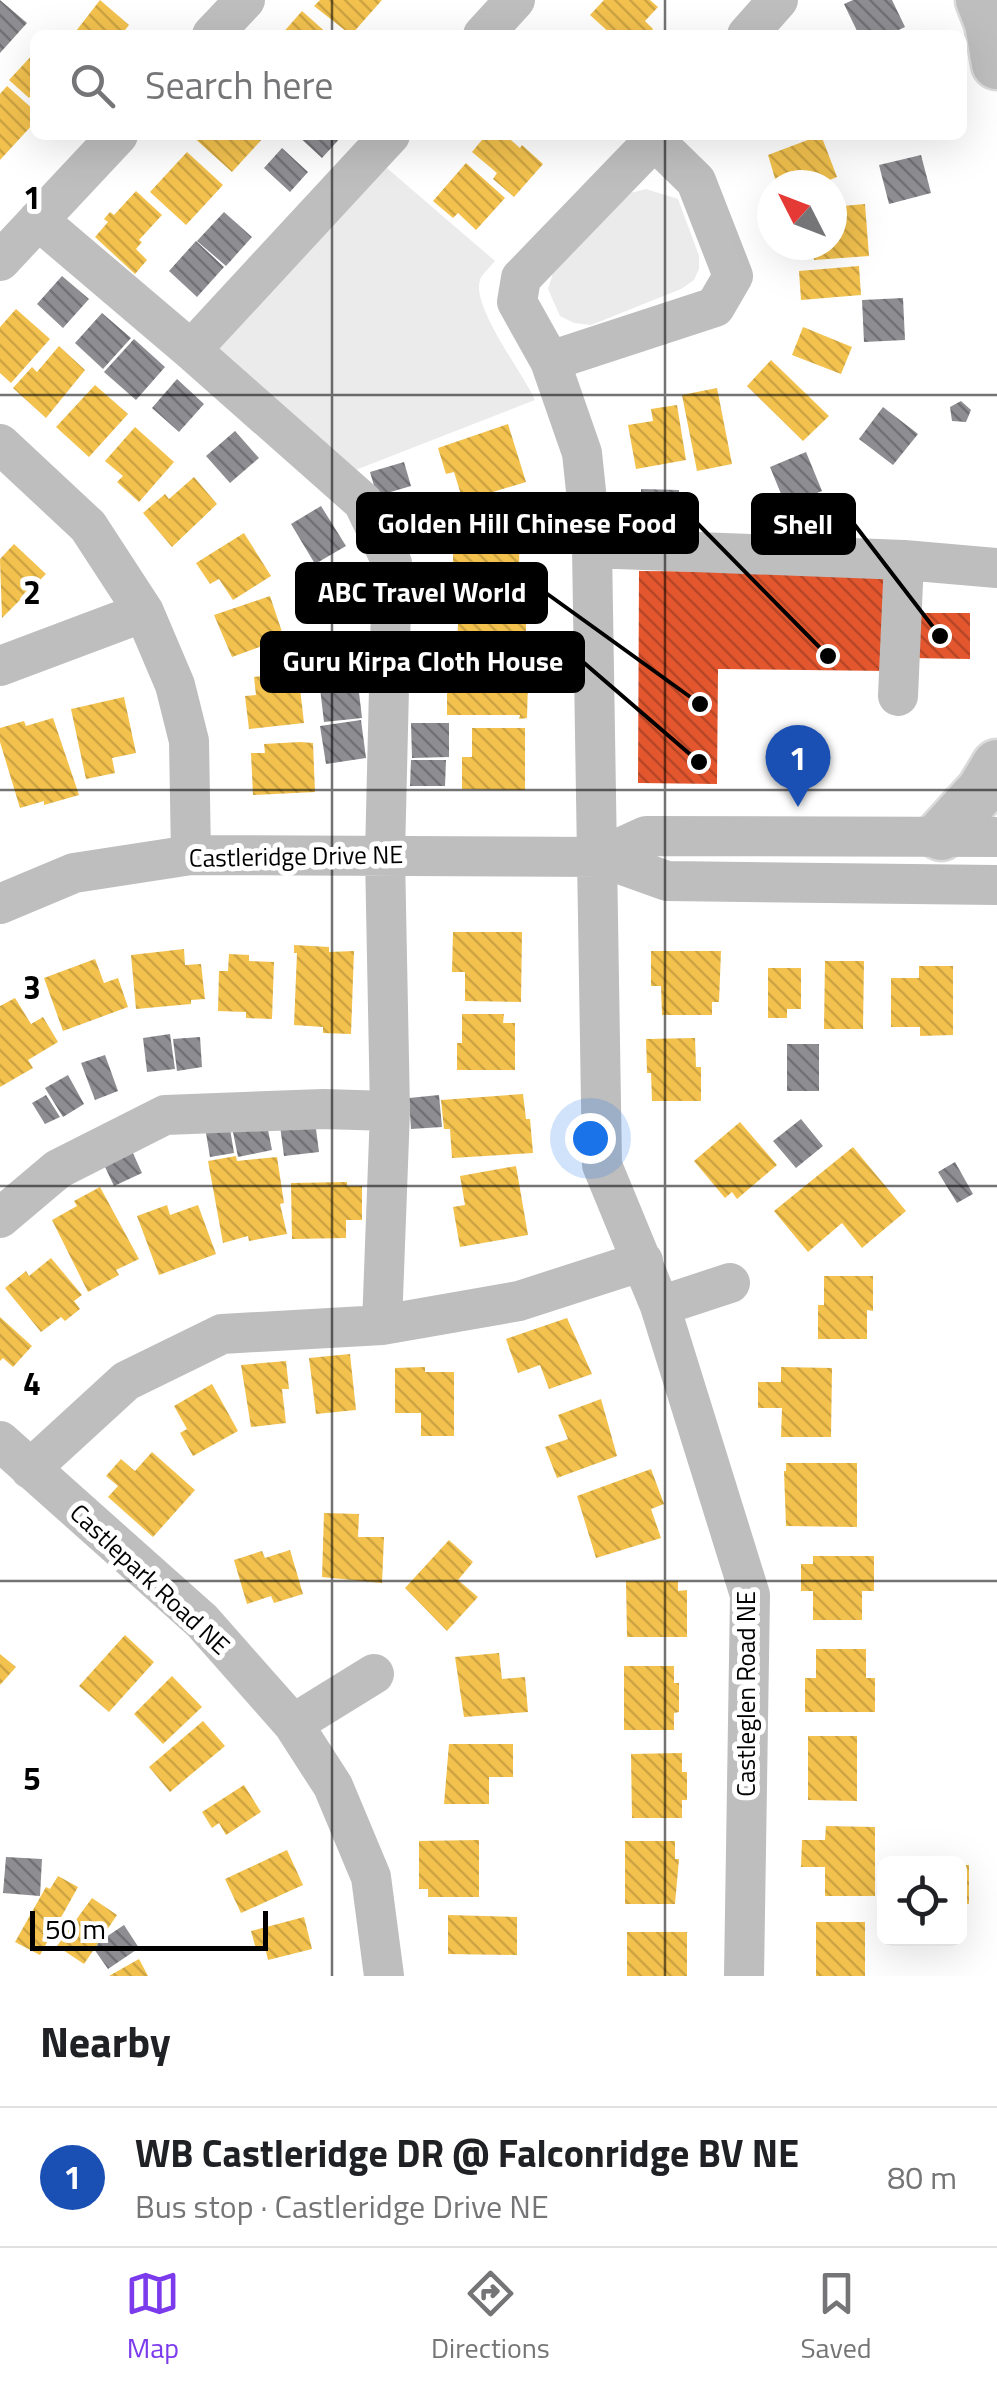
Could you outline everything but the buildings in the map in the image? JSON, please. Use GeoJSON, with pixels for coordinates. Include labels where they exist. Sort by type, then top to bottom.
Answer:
{"type":"FeatureCollection","features":[{"type":"Feature","properties":{"kind":"main road"},"geometry":{"type":"LineString","coordinates":[[981,0],[990,23],[997,64]]}},
{"type":"Feature","properties":{"kind":"main road"},"geometry":{"type":"LineString","coordinates":[[941,835],[982,790],[997,765]]}},
{"type":"Feature","properties":{"kind":"street"},"geometry":{"type":"LineString","coordinates":[[217,30],[245,0]]}},
{"type":"Feature","properties":{"kind":"street"},"geometry":{"type":"LineString","coordinates":[[488,30],[515,0]]}},
{"type":"Feature","properties":{"kind":"street"},"geometry":{"type":"LineString","coordinates":[[752,30],[778,0]]}},
{"type":"Feature","properties":{"kind":"street"},"geometry":{"type":"LineString","coordinates":[[0,261],[113,140]]}},
{"type":"Feature","properties":{"kind":"street"},"geometry":{"type":"LineString","coordinates":[[191,350],[385,140]]}},
{"type":"Feature","properties":{"kind":"street","name":"Castleglen Road NE"},"geometry":{"type":"LineString","coordinates":[[655,140],[521,278],[517,302],[550,361],[582,453],[592,548],[602,1165],[660,1306],[750,1594],[744,1976]]}},
{"type":"Feature","properties":{"kind":"street"},"geometry":{"type":"LineString","coordinates":[[550,361],[715,306],[733,276],[696,181],[659,140]]}},
{"type":"Feature","properties":{"kind":"street"},"geometry":{"type":"LineString","coordinates":[[38,220],[363,502],[392,563],[385,854],[390,1111],[382,1325]]}},
{"type":"Feature","properties":{"kind":"street"},"geometry":{"type":"LineString","coordinates":[[0,444],[88,526],[144,612],[174,685],[189,741],[191,855]]}},
{"type":"Feature","properties":{"kind":"street"},"geometry":{"type":"LineString","coordinates":[[592,548],[904,560],[997,568]]}},
{"type":"Feature","properties":{"kind":"street"},"geometry":{"type":"LineString","coordinates":[[898,696],[904,560]]}},
{"type":"Feature","properties":{"kind":"street"},"geometry":{"type":"LineString","coordinates":[[0,666],[144,612]]}},
{"type":"Feature","properties":{"kind":"street","name":"Castleridge Drive NE"},"geometry":{"type":"LineString","coordinates":[[600,857],[646,836],[997,837]]}},
{"type":"Feature","properties":{"kind":"street","name":"Castleridge Drive NE"},"geometry":{"type":"LineString","coordinates":[[0,904],[74,873],[191,855],[600,857],[666,881],[997,885]]}},
{"type":"Feature","properties":{"kind":"street"},"geometry":{"type":"LineString","coordinates":[[0,1218],[58,1169],[164,1115],[324,1109],[390,1111]]}},
{"type":"Feature","properties":{"kind":"street"},"geometry":{"type":"LineString","coordinates":[[30,1468],[126,1381],[222,1334],[382,1325],[519,1301],[643,1262]]}},
{"type":"Feature","properties":{"kind":"street"},"geometry":{"type":"LineString","coordinates":[[660,1306],[730,1283]]}},
{"type":"Feature","properties":{"kind":"street","name":"Castlepark Road NE"},"geometry":{"type":"LineString","coordinates":[[0,1441],[202,1621],[293,1724],[333,1786],[372,1877],[384,1976]]}},
{"type":"Feature","properties":{"kind":"street"},"geometry":{"type":"LineString","coordinates":[[293,1724],[374,1674]]}},
{"type":"Feature","properties":{"kind":"shaded area"},"geometry":{"type":"Polygon","coordinates":[[[381,163],[495,261],[480,280],[483,306],[535,400],[353,471],[212,346],[381,163]]]}},
{"type":"Feature","properties":{"kind":"shaded area"},"geometry":{"type":"Polygon","coordinates":[[[646,189],[678,199],[699,256],[694,280],[681,289],[591,325],[560,316],[548,289],[553,273],[630,193],[646,189]]]}},
{"type":"Feature","properties":{"kind":"place","name":"Shell"},"geometry":{"type":"Point","coordinates":[940,636]}},
{"type":"Feature","properties":{"kind":"place","name":"Golden Hill Chinese Food"},"geometry":{"type":"Point","coordinates":[828,656]}},
{"type":"Feature","properties":{"kind":"place","name":"ABC Travel World"},"geometry":{"type":"Point","coordinates":[700,704]}},
{"type":"Feature","properties":{"kind":"place","name":"Guru Kirpa Cloth House"},"geometry":{"type":"Point","coordinates":[699,762]}},
{"type":"Feature","properties":{"kind":"place","name":"WB Castleridge DR @ Falconridge BV NE"},"geometry":{"type":"Point","coordinates":[798,807]}}]}
